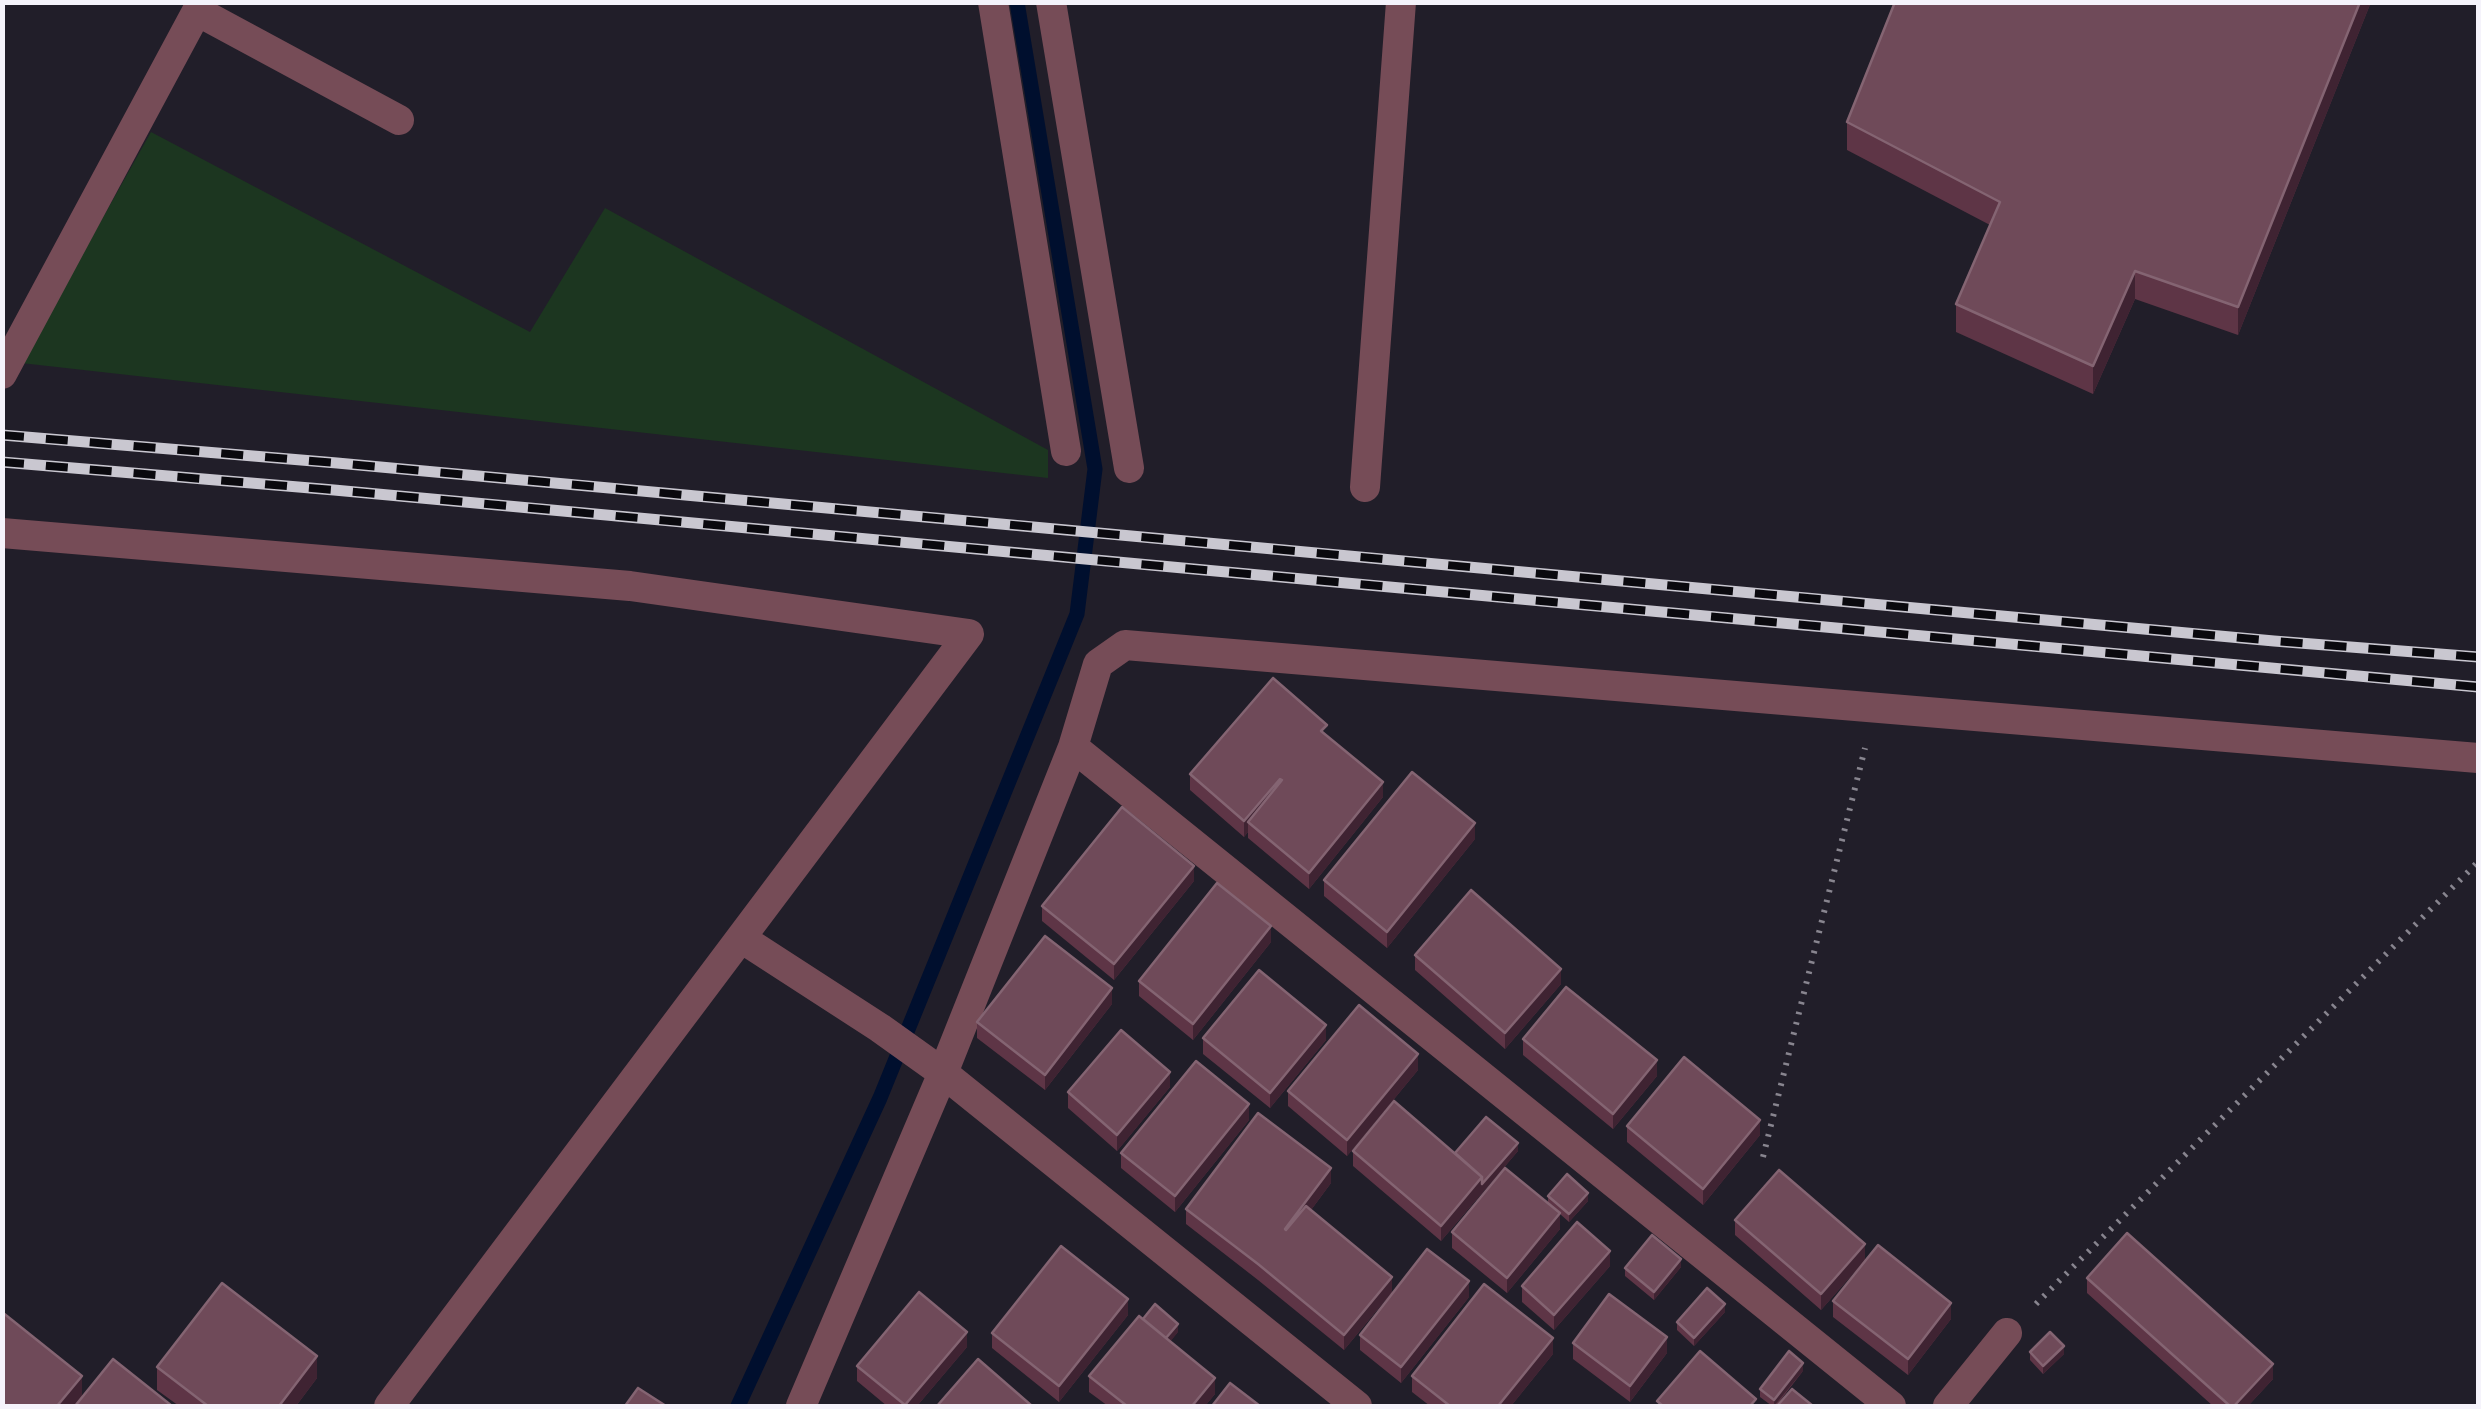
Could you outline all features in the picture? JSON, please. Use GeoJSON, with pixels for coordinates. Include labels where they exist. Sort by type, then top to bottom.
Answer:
{"type":"FeatureCollection","features":[{"type":"Feature","properties":{"kind":"street"},"geometry":{"type":"LineString","coordinates":[[993,2],[1066,451]]}},
{"type":"Feature","properties":{"kind":"street"},"geometry":{"type":"LineString","coordinates":[[1051,2],[1129,468]]}},
{"type":"Feature","properties":{"kind":"street"},"geometry":{"type":"LineString","coordinates":[[1365,487],[1401,2]]}},
{"type":"Feature","properties":{"kind":"street"},"geometry":{"type":"LineString","coordinates":[[2,374],[194,5],[399,120]]}},
{"type":"Feature","properties":{"kind":"street"},"geometry":{"type":"LineString","coordinates":[[2,533],[630,586],[969,634],[390,1406]]}},
{"type":"Feature","properties":{"kind":"street"},"geometry":{"type":"LineString","coordinates":[[801,1406],[943,1073],[1073,747],[1098,664],[1125,645],[2478,758]]}},
{"type":"Feature","properties":{"kind":"street"},"geometry":{"type":"LineString","coordinates":[[1073,747],[1890,1406]]}},
{"type":"Feature","properties":{"kind":"street"},"geometry":{"type":"LineString","coordinates":[[740,938],[943,1073],[1356,1406]]}},
{"type":"Feature","properties":{"kind":"street"},"geometry":{"type":"LineString","coordinates":[[1948,1406],[2007,1333]]}},
{"type":"Feature","properties":{"kind":"path"},"geometry":{"type":"LineString","coordinates":[[1763,1157],[1874,708]]}},
{"type":"Feature","properties":{"kind":"path"},"geometry":{"type":"LineString","coordinates":[[2007,1333],[2478,862]]}},
{"type":"Feature","properties":{"kind":"green space"},"geometry":{"type":"Polygon","coordinates":[[[151,132],[530,332],[605,208],[1048,450],[1048,478],[21,363],[151,132]]]}},
{"type":"Feature","properties":{"kind":"building"},"geometry":{"type":"Polygon","coordinates":[[[1895,2],[2360,2],[2238,307],[2135,271],[2093,366],[1956,304],[2000,202],[1847,122],[1895,2]]]}},
{"type":"Feature","properties":{"kind":"building"},"geometry":{"type":"Polygon","coordinates":[[[1273,678],[1327,725],[1321,731],[1383,782],[1309,873],[1248,822],[1282,780],[1244,821],[1190,774],[1273,678]]]}},
{"type":"Feature","properties":{"kind":"building"},"geometry":{"type":"Polygon","coordinates":[[[1412,772],[1475,823],[1387,932],[1324,880],[1412,772]]]}},
{"type":"Feature","properties":{"kind":"building"},"geometry":{"type":"Polygon","coordinates":[[[1122,807],[1194,866],[1114,964],[1042,906],[1122,807]]]}},
{"type":"Feature","properties":{"kind":"building"},"geometry":{"type":"Polygon","coordinates":[[[1217,883],[1271,926],[1193,1024],[1139,981],[1217,883]]]}},
{"type":"Feature","properties":{"kind":"building"},"geometry":{"type":"Polygon","coordinates":[[[1471,890],[1561,969],[1505,1033],[1415,955],[1471,890]]]}},
{"type":"Feature","properties":{"kind":"building"},"geometry":{"type":"Polygon","coordinates":[[[1045,936],[1112,988],[1045,1075],[977,1022],[1045,936]]]}},
{"type":"Feature","properties":{"kind":"building"},"geometry":{"type":"Polygon","coordinates":[[[1259,970],[1326,1025],[1270,1093],[1203,1038],[1259,970]]]}},
{"type":"Feature","properties":{"kind":"building"},"geometry":{"type":"Polygon","coordinates":[[[1566,987],[1657,1060],[1613,1114],[1523,1039],[1566,987]]]}},
{"type":"Feature","properties":{"kind":"building"},"geometry":{"type":"Polygon","coordinates":[[[1359,1005],[1418,1054],[1347,1140],[1288,1091],[1359,1005]]]}},
{"type":"Feature","properties":{"kind":"building"},"geometry":{"type":"Polygon","coordinates":[[[1121,1030],[1170,1072],[1117,1135],[1068,1092],[1121,1030]]]}},
{"type":"Feature","properties":{"kind":"building"},"geometry":{"type":"Polygon","coordinates":[[[1684,1057],[1760,1120],[1703,1189],[1627,1126],[1684,1057]]]}},
{"type":"Feature","properties":{"kind":"building"},"geometry":{"type":"Polygon","coordinates":[[[1196,1061],[1249,1104],[1175,1196],[1121,1153],[1196,1061]]]}},
{"type":"Feature","properties":{"kind":"building"},"geometry":{"type":"Polygon","coordinates":[[[1394,1101],[1482,1177],[1441,1226],[1353,1151],[1394,1101]]]}},
{"type":"Feature","properties":{"kind":"building"},"geometry":{"type":"Polygon","coordinates":[[[1258,1113],[1331,1168],[1285,1229],[1306,1206],[1392,1277],[1344,1335],[1186,1209],[1258,1113]]]}},
{"type":"Feature","properties":{"kind":"building"},"geometry":{"type":"Polygon","coordinates":[[[1486,1117],[1518,1143],[1482,1184],[1482,1177],[1455,1153],[1486,1117]]]}},
{"type":"Feature","properties":{"kind":"building"},"geometry":{"type":"Polygon","coordinates":[[[1505,1168],[1560,1213],[1507,1278],[1452,1232],[1505,1168]]]}},
{"type":"Feature","properties":{"kind":"building"},"geometry":{"type":"Polygon","coordinates":[[[1779,1170],[1865,1244],[1821,1294],[1735,1220],[1779,1170]]]}},
{"type":"Feature","properties":{"kind":"building"},"geometry":{"type":"Polygon","coordinates":[[[1567,1174],[1588,1193],[1569,1214],[1548,1196],[1567,1174]]]}},
{"type":"Feature","properties":{"kind":"building"},"geometry":{"type":"Polygon","coordinates":[[[1577,1222],[1610,1251],[1554,1315],[1522,1286],[1577,1222]]]}},
{"type":"Feature","properties":{"kind":"building"},"geometry":{"type":"Polygon","coordinates":[[[2127,1233],[2273,1364],[2234,1406],[2087,1278],[2127,1233]]]}},
{"type":"Feature","properties":{"kind":"building"},"geometry":{"type":"Polygon","coordinates":[[[1652,1235],[1681,1259],[1654,1292],[1625,1268],[1652,1235]]]}},
{"type":"Feature","properties":{"kind":"building"},"geometry":{"type":"Polygon","coordinates":[[[1878,1245],[1951,1303],[1908,1359],[1833,1301],[1878,1245]]]}},
{"type":"Feature","properties":{"kind":"building"},"geometry":{"type":"Polygon","coordinates":[[[1061,1246],[1128,1299],[1059,1386],[992,1333],[1061,1246]]]}},
{"type":"Feature","properties":{"kind":"building"},"geometry":{"type":"Polygon","coordinates":[[[1427,1249],[1469,1281],[1401,1367],[1360,1335],[1427,1249]]]}},
{"type":"Feature","properties":{"kind":"building"},"geometry":{"type":"Polygon","coordinates":[[[222,1283],[317,1356],[279,1406],[208,1406],[157,1367],[222,1283]]]}},
{"type":"Feature","properties":{"kind":"building"},"geometry":{"type":"Polygon","coordinates":[[[1484,1284],[1553,1338],[1498,1406],[1450,1406],[1412,1376],[1484,1284]]]}},
{"type":"Feature","properties":{"kind":"building"},"geometry":{"type":"Polygon","coordinates":[[[1707,1288],[1725,1304],[1694,1338],[1677,1322],[1707,1288]]]}},
{"type":"Feature","properties":{"kind":"building"},"geometry":{"type":"Polygon","coordinates":[[[919,1292],[967,1332],[905,1405],[857,1366],[919,1292]]]}},
{"type":"Feature","properties":{"kind":"building"},"geometry":{"type":"Polygon","coordinates":[[[1609,1294],[1667,1337],[1630,1386],[1573,1343],[1609,1294]]]}},
{"type":"Feature","properties":{"kind":"building"},"geometry":{"type":"Polygon","coordinates":[[[1155,1304],[1178,1324],[1166,1338],[1143,1319],[1155,1304]]]}},
{"type":"Feature","properties":{"kind":"building"},"geometry":{"type":"Polygon","coordinates":[[[2,1312],[82,1376],[57,1406],[2,1406],[2,1312]]]}},
{"type":"Feature","properties":{"kind":"building"},"geometry":{"type":"Polygon","coordinates":[[[1139,1316],[1215,1378],[1192,1406],[1127,1406],[1089,1376],[1139,1316]]]}},
{"type":"Feature","properties":{"kind":"building"},"geometry":{"type":"Polygon","coordinates":[[[2050,1332],[2064,1346],[2043,1366],[2030,1352],[2050,1332]]]}},
{"type":"Feature","properties":{"kind":"building"},"geometry":{"type":"Polygon","coordinates":[[[1700,1351],[1756,1399],[1750,1406],[1663,1406],[1657,1401],[1700,1351]]]}},
{"type":"Feature","properties":{"kind":"building"},"geometry":{"type":"Polygon","coordinates":[[[1789,1351],[1803,1363],[1774,1400],[1760,1389],[1789,1351]]]}},
{"type":"Feature","properties":{"kind":"building"},"geometry":{"type":"Polygon","coordinates":[[[113,1359],[172,1406],[75,1406],[113,1359]]]}},
{"type":"Feature","properties":{"kind":"building"},"geometry":{"type":"Polygon","coordinates":[[[978,1359],[1032,1406],[937,1406],[978,1359]]]}},
{"type":"Feature","properties":{"kind":"building"},"geometry":{"type":"Polygon","coordinates":[[[1230,1383],[1260,1406],[1212,1406],[1230,1383]]]}},
{"type":"Feature","properties":{"kind":"building"},"geometry":{"type":"Polygon","coordinates":[[[638,1388],[666,1406],[625,1406],[638,1388]]]}},
{"type":"Feature","properties":{"kind":"building"},"geometry":{"type":"Polygon","coordinates":[[[1792,1389],[1813,1406],[1777,1406],[1792,1389]]]}},
{"type":"Feature","properties":{"kind":"waterway"},"geometry":{"type":"LineString","coordinates":[[738,1406],[880,1098],[1077,614],[1095,469],[1017,2]]}},
{"type":"Feature","properties":{"kind":"railway"},"geometry":{"type":"LineString","coordinates":[[2,435],[2478,657]]}},
{"type":"Feature","properties":{"kind":"railway"},"geometry":{"type":"LineString","coordinates":[[2,462],[2478,687]]}}]}
